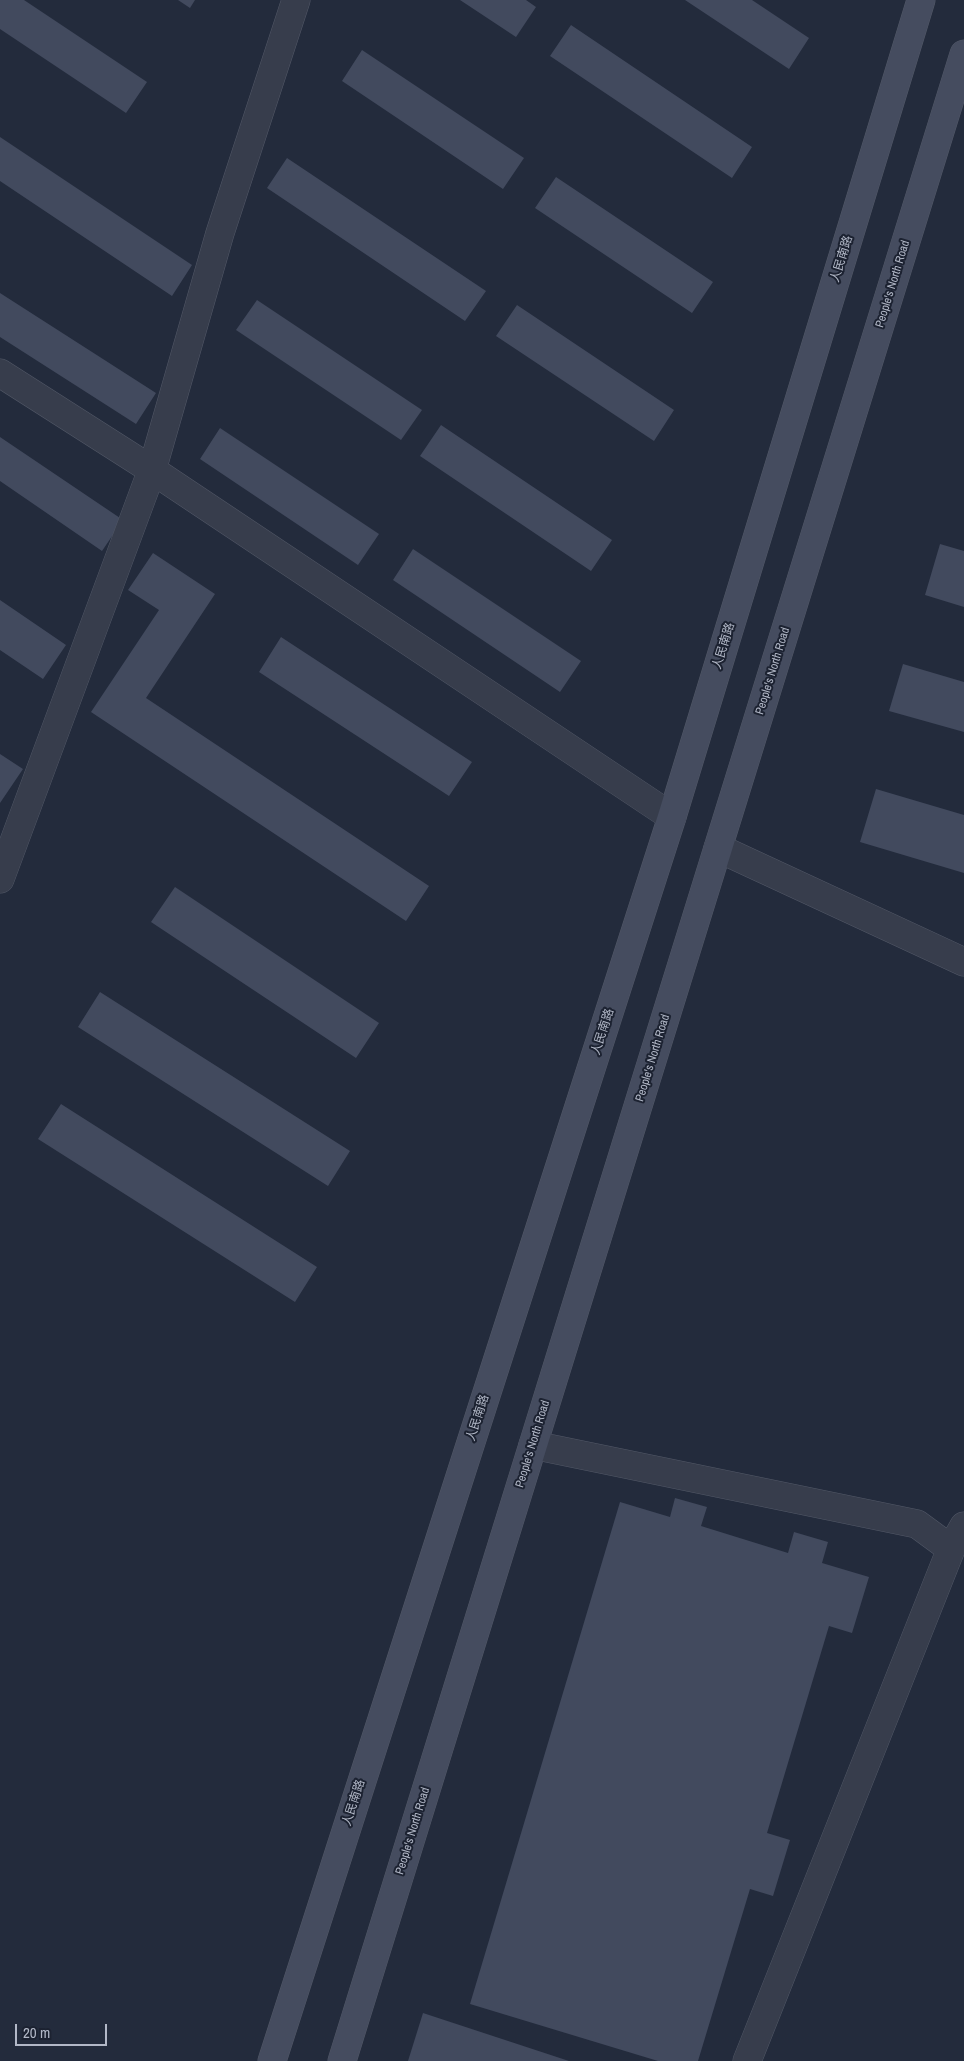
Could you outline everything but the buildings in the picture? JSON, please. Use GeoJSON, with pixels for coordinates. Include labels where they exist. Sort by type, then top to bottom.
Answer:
{"type":"FeatureCollection","features":[{"type":"Feature","properties":{"kind":"main road","name":"人民南路"},"geometry":{"type":"LineString","coordinates":[[272,2061],[672,816],[921,0]]}},
{"type":"Feature","properties":{"kind":"main road","name":"People's North Road"},"geometry":{"type":"LineString","coordinates":[[342,2061],[964,54]]}},
{"type":"Feature","properties":{"kind":"street"},"geometry":{"type":"LineString","coordinates":[[0,879],[152,470],[220,233],[296,0]]}},
{"type":"Feature","properties":{"kind":"street"},"geometry":{"type":"LineString","coordinates":[[0,373],[152,470],[672,816]]}},
{"type":"Feature","properties":{"kind":"street"},"geometry":{"type":"LineString","coordinates":[[718,848],[964,962]]}},
{"type":"Feature","properties":{"kind":"street"},"geometry":{"type":"LineString","coordinates":[[533,1445],[917,1524],[957,1538],[747,2061]]}}]}
